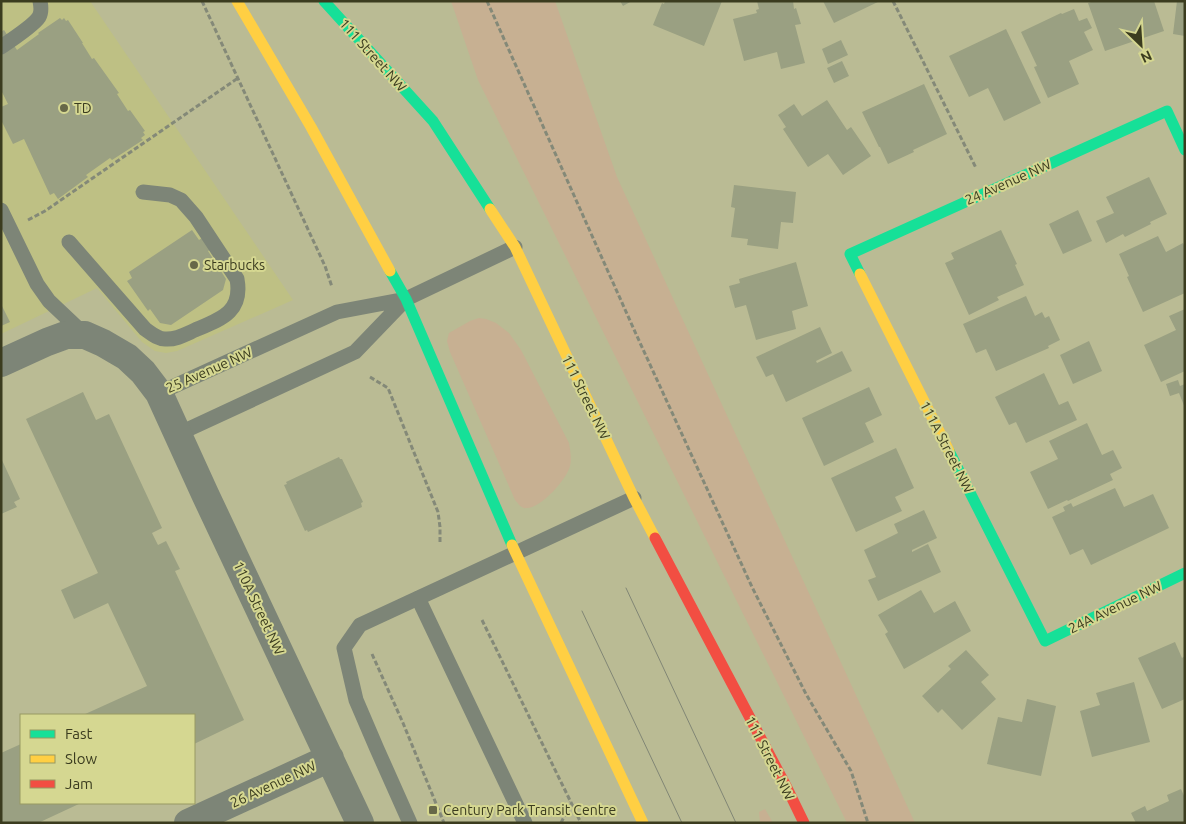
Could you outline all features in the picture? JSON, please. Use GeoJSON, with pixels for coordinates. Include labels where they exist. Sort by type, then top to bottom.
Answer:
{"type":"FeatureCollection","features":[{"type":"Feature","properties":{"kind":"main road"},"geometry":{"type":"LineString","coordinates":[[237,1],[311,127],[406,299],[515,553],[643,823]]}},
{"type":"Feature","properties":{"kind":"main road","name":"111 Street NW"},"geometry":{"type":"LineString","coordinates":[[324,1],[433,121],[515,247],[634,498],[804,823]]}},
{"type":"Feature","properties":{"kind":"main road","name":"24 Avenue NW"},"geometry":{"type":"LineString","coordinates":[[850,254],[1167,111],[1185,150]]}},
{"type":"Feature","properties":{"kind":"main road","name":"111A Street NW"},"geometry":{"type":"LineString","coordinates":[[850,254],[1045,641]]}},
{"type":"Feature","properties":{"kind":"main road","name":"24A Avenue NW"},"geometry":{"type":"LineString","coordinates":[[1045,641],[1185,573]]}},
{"type":"Feature","properties":{"kind":"street"},"geometry":{"type":"LineString","coordinates":[[1,363],[66,335],[85,335]]}},
{"type":"Feature","properties":{"kind":"street","name":"25 Avenue NW"},"geometry":{"type":"LineString","coordinates":[[85,335],[127,357],[143,372],[158,393]]}},
{"type":"Feature","properties":{"kind":"street","name":"110A Street NW"},"geometry":{"type":"LineString","coordinates":[[158,393],[360,823]]}},
{"type":"Feature","properties":{"kind":"street","name":"26 Avenue NW"},"geometry":{"type":"LineString","coordinates":[[188,823],[330,758]]}},
{"type":"Feature","properties":{"kind":"lane"},"geometry":{"type":"LineString","coordinates":[[1,47],[39,17],[40,1]]}},
{"type":"Feature","properties":{"kind":"lane"},"geometry":{"type":"LineString","coordinates":[[70,242],[145,329],[156,337],[166,340],[178,338],[226,316],[238,298],[239,288],[237,279],[196,217],[181,200],[170,194],[143,192]]}},
{"type":"Feature","properties":{"kind":"lane"},"geometry":{"type":"LineString","coordinates":[[1,210],[37,284],[49,301],[85,335]]}},
{"type":"Feature","properties":{"kind":"lane","name":"25 Avenue NW"},"geometry":{"type":"LineString","coordinates":[[158,393],[337,312],[406,299],[515,247]]}},
{"type":"Feature","properties":{"kind":"lane","name":"25 Avenue NW"},"geometry":{"type":"LineString","coordinates":[[178,434],[355,352],[406,299]]}},
{"type":"Feature","properties":{"kind":"lane"},"geometry":{"type":"LineString","coordinates":[[410,823],[356,700],[344,648],[360,625],[634,498]]}},
{"type":"Feature","properties":{"kind":"lane"},"geometry":{"type":"LineString","coordinates":[[418,598],[525,823]]}},
{"type":"Feature","properties":{"kind":"path"},"geometry":{"type":"LineString","coordinates":[[202,1],[325,266],[332,287]]}},
{"type":"Feature","properties":{"kind":"path"},"geometry":{"type":"LineString","coordinates":[[487,1],[752,587],[806,694],[851,771],[868,823]]}},
{"type":"Feature","properties":{"kind":"path"},"geometry":{"type":"LineString","coordinates":[[893,1],[980,175]]}},
{"type":"Feature","properties":{"kind":"path"},"geometry":{"type":"LineString","coordinates":[[11,231],[45,211],[238,78]]}},
{"type":"Feature","properties":{"kind":"path"},"geometry":{"type":"LineString","coordinates":[[370,377],[388,388],[438,512],[440,542]]}},
{"type":"Feature","properties":{"kind":"path"},"geometry":{"type":"LineString","coordinates":[[482,620],[581,823]]}},
{"type":"Feature","properties":{"kind":"path"},"geometry":{"type":"LineString","coordinates":[[372,654],[444,823]]}},
{"type":"Feature","properties":{"kind":"path"},"geometry":{"type":"LineString","coordinates":[[560,823],[571,802]]}},
{"type":"Feature","properties":{"kind":"shaded area"},"geometry":{"type":"Polygon","coordinates":[[[1,1],[90,1],[293,300],[177,351],[166,353],[155,351],[142,342],[97,288],[1,334],[1,1]]]}},
{"type":"Feature","properties":{"kind":"shaded area"},"geometry":{"type":"Polygon","coordinates":[[[451,1],[555,1],[617,177],[915,823],[847,823],[478,80],[451,1]]]}},
{"type":"Feature","properties":{"kind":"shaded area"},"geometry":{"type":"Polygon","coordinates":[[[479,318],[496,323],[509,333],[521,350],[569,443],[571,460],[568,472],[553,492],[533,507],[523,508],[515,500],[450,352],[447,341],[449,333],[479,318]]]}},
{"type":"Feature","properties":{"kind":"shaded area"},"geometry":{"type":"Polygon","coordinates":[[[765,809],[773,823],[760,823],[759,812],[765,809]]]}},
{"type":"Feature","properties":{"kind":"building"},"geometry":{"type":"Polygon","coordinates":[[[620,1],[632,1],[623,6],[620,1]]]}},
{"type":"Feature","properties":{"kind":"building"},"geometry":{"type":"Polygon","coordinates":[[[665,1],[722,1],[704,46],[653,25],[662,3],[664,4],[665,1]]]}},
{"type":"Feature","properties":{"kind":"building"},"geometry":{"type":"Polygon","coordinates":[[[757,1],[793,1],[794,9],[796,8],[801,24],[795,25],[805,63],[781,69],[777,52],[744,61],[733,19],[757,13],[756,10],[759,9],[757,1]]]}},
{"type":"Feature","properties":{"kind":"building"},"geometry":{"type":"Polygon","coordinates":[[[823,1],[880,1],[834,23],[823,1]]]}},
{"type":"Feature","properties":{"kind":"building"},"geometry":{"type":"Polygon","coordinates":[[[1090,1],[1154,1],[1164,31],[1105,51],[1088,3],[1090,1]]]}},
{"type":"Feature","properties":{"kind":"building"},"geometry":{"type":"Polygon","coordinates":[[[1177,1],[1185,1],[1185,36],[1173,34],[1177,1]]]}},
{"type":"Feature","properties":{"kind":"building"},"geometry":{"type":"Polygon","coordinates":[[[1074,9],[1079,21],[1087,18],[1092,28],[1084,32],[1093,50],[1069,61],[1079,84],[1048,98],[1034,67],[1037,66],[1021,32],[1061,13],[1074,9]]]}},
{"type":"Feature","properties":{"kind":"building","name":"TD"},"geometry":{"type":"Polygon","coordinates":[[[60,18],[68,20],[92,59],[94,58],[119,93],[117,94],[128,111],[130,110],[145,131],[143,132],[145,135],[141,138],[143,140],[112,160],[110,158],[86,175],[88,177],[58,199],[54,193],[50,195],[24,139],[13,144],[1,120],[1,107],[8,104],[1,90],[1,32],[4,30],[17,50],[60,18]]]}},
{"type":"Feature","properties":{"kind":"building"},"geometry":{"type":"Polygon","coordinates":[[[1006,29],[1041,103],[1004,121],[988,88],[969,97],[949,56],[1006,29]]]}},
{"type":"Feature","properties":{"kind":"building"},"geometry":{"type":"Polygon","coordinates":[[[841,40],[848,55],[828,64],[822,49],[841,40]]]}},
{"type":"Feature","properties":{"kind":"building"},"geometry":{"type":"Polygon","coordinates":[[[842,61],[849,76],[834,83],[827,68],[842,61]]]}},
{"type":"Feature","properties":{"kind":"building"},"geometry":{"type":"Polygon","coordinates":[[[924,84],[947,134],[888,164],[862,112],[924,84]]]}},
{"type":"Feature","properties":{"kind":"building"},"geometry":{"type":"Polygon","coordinates":[[[827,100],[847,130],[851,127],[871,156],[843,175],[828,154],[808,167],[783,129],[786,127],[778,115],[794,104],[802,116],[827,100]]]}},
{"type":"Feature","properties":{"kind":"building"},"geometry":{"type":"Polygon","coordinates":[[[1149,177],[1167,214],[1125,237],[1123,234],[1106,243],[1096,221],[1114,213],[1106,197],[1149,177]]]}},
{"type":"Feature","properties":{"kind":"building"},"geometry":{"type":"Polygon","coordinates":[[[734,185],[796,192],[793,223],[781,222],[778,249],[747,245],[748,239],[731,237],[735,208],[731,207],[734,185]]]}},
{"type":"Feature","properties":{"kind":"building"},"geometry":{"type":"Polygon","coordinates":[[[1078,210],[1092,241],[1063,254],[1049,224],[1078,210]]]}},
{"type":"Feature","properties":{"kind":"building"},"geometry":{"type":"Polygon","coordinates":[[[192,230],[199,240],[202,238],[226,279],[223,290],[171,325],[160,323],[150,309],[148,311],[127,281],[132,278],[129,272],[192,230]]]}},
{"type":"Feature","properties":{"kind":"building"},"geometry":{"type":"Polygon","coordinates":[[[1001,230],[1017,264],[1015,265],[1024,285],[997,297],[999,300],[969,315],[945,263],[954,259],[951,253],[1001,230]]]}},
{"type":"Feature","properties":{"kind":"building"},"geometry":{"type":"Polygon","coordinates":[[[1158,236],[1166,252],[1183,243],[1185,247],[1185,293],[1143,312],[1119,254],[1158,236]]]}},
{"type":"Feature","properties":{"kind":"building"},"geometry":{"type":"Polygon","coordinates":[[[796,262],[808,306],[792,311],[796,329],[756,340],[746,305],[735,308],[729,286],[740,283],[739,279],[796,262]]]}},
{"type":"Feature","properties":{"kind":"building"},"geometry":{"type":"Polygon","coordinates":[[[1026,296],[1035,316],[1042,312],[1045,318],[1049,316],[1060,340],[1048,346],[1049,348],[996,371],[986,349],[976,353],[963,324],[1026,296]]]}},
{"type":"Feature","properties":{"kind":"building"},"geometry":{"type":"Polygon","coordinates":[[[1,304],[10,322],[1,326],[1,304]]]}},
{"type":"Feature","properties":{"kind":"building"},"geometry":{"type":"Polygon","coordinates":[[[1185,309],[1185,371],[1161,382],[1144,345],[1176,330],[1169,316],[1185,309]]]}},
{"type":"Feature","properties":{"kind":"building"},"geometry":{"type":"Polygon","coordinates":[[[820,327],[832,353],[816,361],[817,363],[842,351],[852,371],[786,402],[773,374],[766,377],[756,357],[820,327]]]}},
{"type":"Feature","properties":{"kind":"building"},"geometry":{"type":"Polygon","coordinates":[[[1089,341],[1102,371],[1073,384],[1060,355],[1089,341]]]}},
{"type":"Feature","properties":{"kind":"building"},"geometry":{"type":"Polygon","coordinates":[[[1044,373],[1059,405],[1068,401],[1077,420],[1026,443],[1016,422],[1009,425],[995,397],[1044,373]]]}},
{"type":"Feature","properties":{"kind":"building"},"geometry":{"type":"Polygon","coordinates":[[[1178,380],[1180,386],[1185,384],[1185,408],[1179,393],[1170,396],[1166,384],[1178,380]]]}},
{"type":"Feature","properties":{"kind":"building"},"geometry":{"type":"Polygon","coordinates":[[[869,387],[882,415],[865,423],[874,442],[824,466],[802,418],[869,387]]]}},
{"type":"Feature","properties":{"kind":"building"},"geometry":{"type":"Polygon","coordinates":[[[83,392],[96,420],[109,414],[162,528],[152,533],[158,545],[166,541],[180,569],[175,571],[244,720],[195,744],[195,714],[85,714],[147,686],[108,603],[74,619],[61,590],[98,573],[26,419],[83,392]]]}},
{"type":"Feature","properties":{"kind":"building"},"geometry":{"type":"Polygon","coordinates":[[[1087,423],[1102,455],[1113,450],[1122,468],[1110,474],[1113,480],[1048,509],[1030,472],[1058,459],[1049,441],[1087,423]]]}},
{"type":"Feature","properties":{"kind":"building"},"geometry":{"type":"Polygon","coordinates":[[[896,448],[914,488],[895,497],[902,511],[856,532],[831,478],[896,448]]]}},
{"type":"Feature","properties":{"kind":"building"},"geometry":{"type":"Polygon","coordinates":[[[339,457],[342,459],[363,502],[361,503],[362,507],[308,532],[307,530],[305,531],[284,485],[287,484],[286,482],[339,457]]]}},
{"type":"Feature","properties":{"kind":"building"},"geometry":{"type":"Polygon","coordinates":[[[1,458],[20,499],[14,502],[17,507],[1,514],[1,458]]]}},
{"type":"Feature","properties":{"kind":"building"},"geometry":{"type":"Polygon","coordinates":[[[1115,488],[1124,507],[1153,494],[1169,528],[1091,565],[1083,549],[1070,555],[1052,517],[1065,511],[1063,507],[1071,503],[1073,507],[1115,488]]]}},
{"type":"Feature","properties":{"kind":"building"},"geometry":{"type":"Polygon","coordinates":[[[924,510],[937,538],[912,550],[912,552],[928,544],[941,572],[878,601],[868,580],[876,577],[864,550],[898,533],[894,524],[924,510]]]}},
{"type":"Feature","properties":{"kind":"building"},"geometry":{"type":"Polygon","coordinates":[[[921,590],[934,613],[955,601],[971,631],[904,669],[885,634],[888,632],[878,615],[921,590]]]}},
{"type":"Feature","properties":{"kind":"building"},"geometry":{"type":"Polygon","coordinates":[[[1175,642],[1182,658],[1185,656],[1185,699],[1162,709],[1138,658],[1175,642]]]}},
{"type":"Feature","properties":{"kind":"building"},"geometry":{"type":"Polygon","coordinates":[[[966,650],[989,675],[981,682],[996,699],[962,730],[942,709],[938,713],[922,696],[951,669],[948,666],[966,650]]]}},
{"type":"Feature","properties":{"kind":"building"},"geometry":{"type":"Polygon","coordinates":[[[1134,682],[1150,742],[1092,757],[1080,711],[1100,705],[1096,693],[1134,682]]]}},
{"type":"Feature","properties":{"kind":"building"},"geometry":{"type":"Polygon","coordinates":[[[1027,699],[1056,706],[1041,776],[987,764],[998,717],[1022,722],[1027,699]]]}},
{"type":"Feature","properties":{"kind":"building"},"geometry":{"type":"Polygon","coordinates":[[[20,744],[20,804],[79,804],[38,823],[1,823],[1,753],[20,744]]]}},
{"type":"Feature","properties":{"kind":"building"},"geometry":{"type":"Polygon","coordinates":[[[1181,789],[1185,798],[1185,823],[1136,823],[1131,813],[1145,806],[1147,811],[1169,801],[1167,795],[1181,789]]]}},
{"type":"Feature","properties":{"kind":"tram line"},"geometry":{"type":"LineString","coordinates":[[626,588],[736,823]]}},
{"type":"Feature","properties":{"kind":"tram line"},"geometry":{"type":"LineString","coordinates":[[582,611],[682,823]]}},
{"type":"Feature","properties":{"kind":"traffic: fast"},"geometry":{"type":"LineString","coordinates":[[324,1],[433,121],[490,209]]}},
{"type":"Feature","properties":{"kind":"traffic: fast"},"geometry":{"type":"LineString","coordinates":[[860,274],[850,254],[1167,111],[1185,150]]}},
{"type":"Feature","properties":{"kind":"traffic: fast"},"geometry":{"type":"LineString","coordinates":[[390,271],[406,299],[512,545]]}},
{"type":"Feature","properties":{"kind":"traffic: fast"},"geometry":{"type":"LineString","coordinates":[[949,451],[1045,641],[1185,573]]}},
{"type":"Feature","properties":{"kind":"traffic: slow"},"geometry":{"type":"LineString","coordinates":[[237,1],[311,127],[390,271]]}},
{"type":"Feature","properties":{"kind":"traffic: slow"},"geometry":{"type":"LineString","coordinates":[[490,209],[515,247],[634,498],[655,538]]}},
{"type":"Feature","properties":{"kind":"traffic: slow"},"geometry":{"type":"LineString","coordinates":[[860,274],[949,451]]}},
{"type":"Feature","properties":{"kind":"traffic: slow"},"geometry":{"type":"LineString","coordinates":[[512,545],[643,823]]}},
{"type":"Feature","properties":{"kind":"traffic: jam"},"geometry":{"type":"LineString","coordinates":[[655,538],[804,823]]}},
{"type":"Feature","properties":{"kind":"place","name":"TD"},"geometry":{"type":"Point","coordinates":[64,108]}},
{"type":"Feature","properties":{"kind":"place","name":"Starbucks"},"geometry":{"type":"Point","coordinates":[194,265]}},
{"type":"Feature","properties":{"kind":"place","name":"Century Park Transit Centre"},"geometry":{"type":"Point","coordinates":[433,810]}}]}
